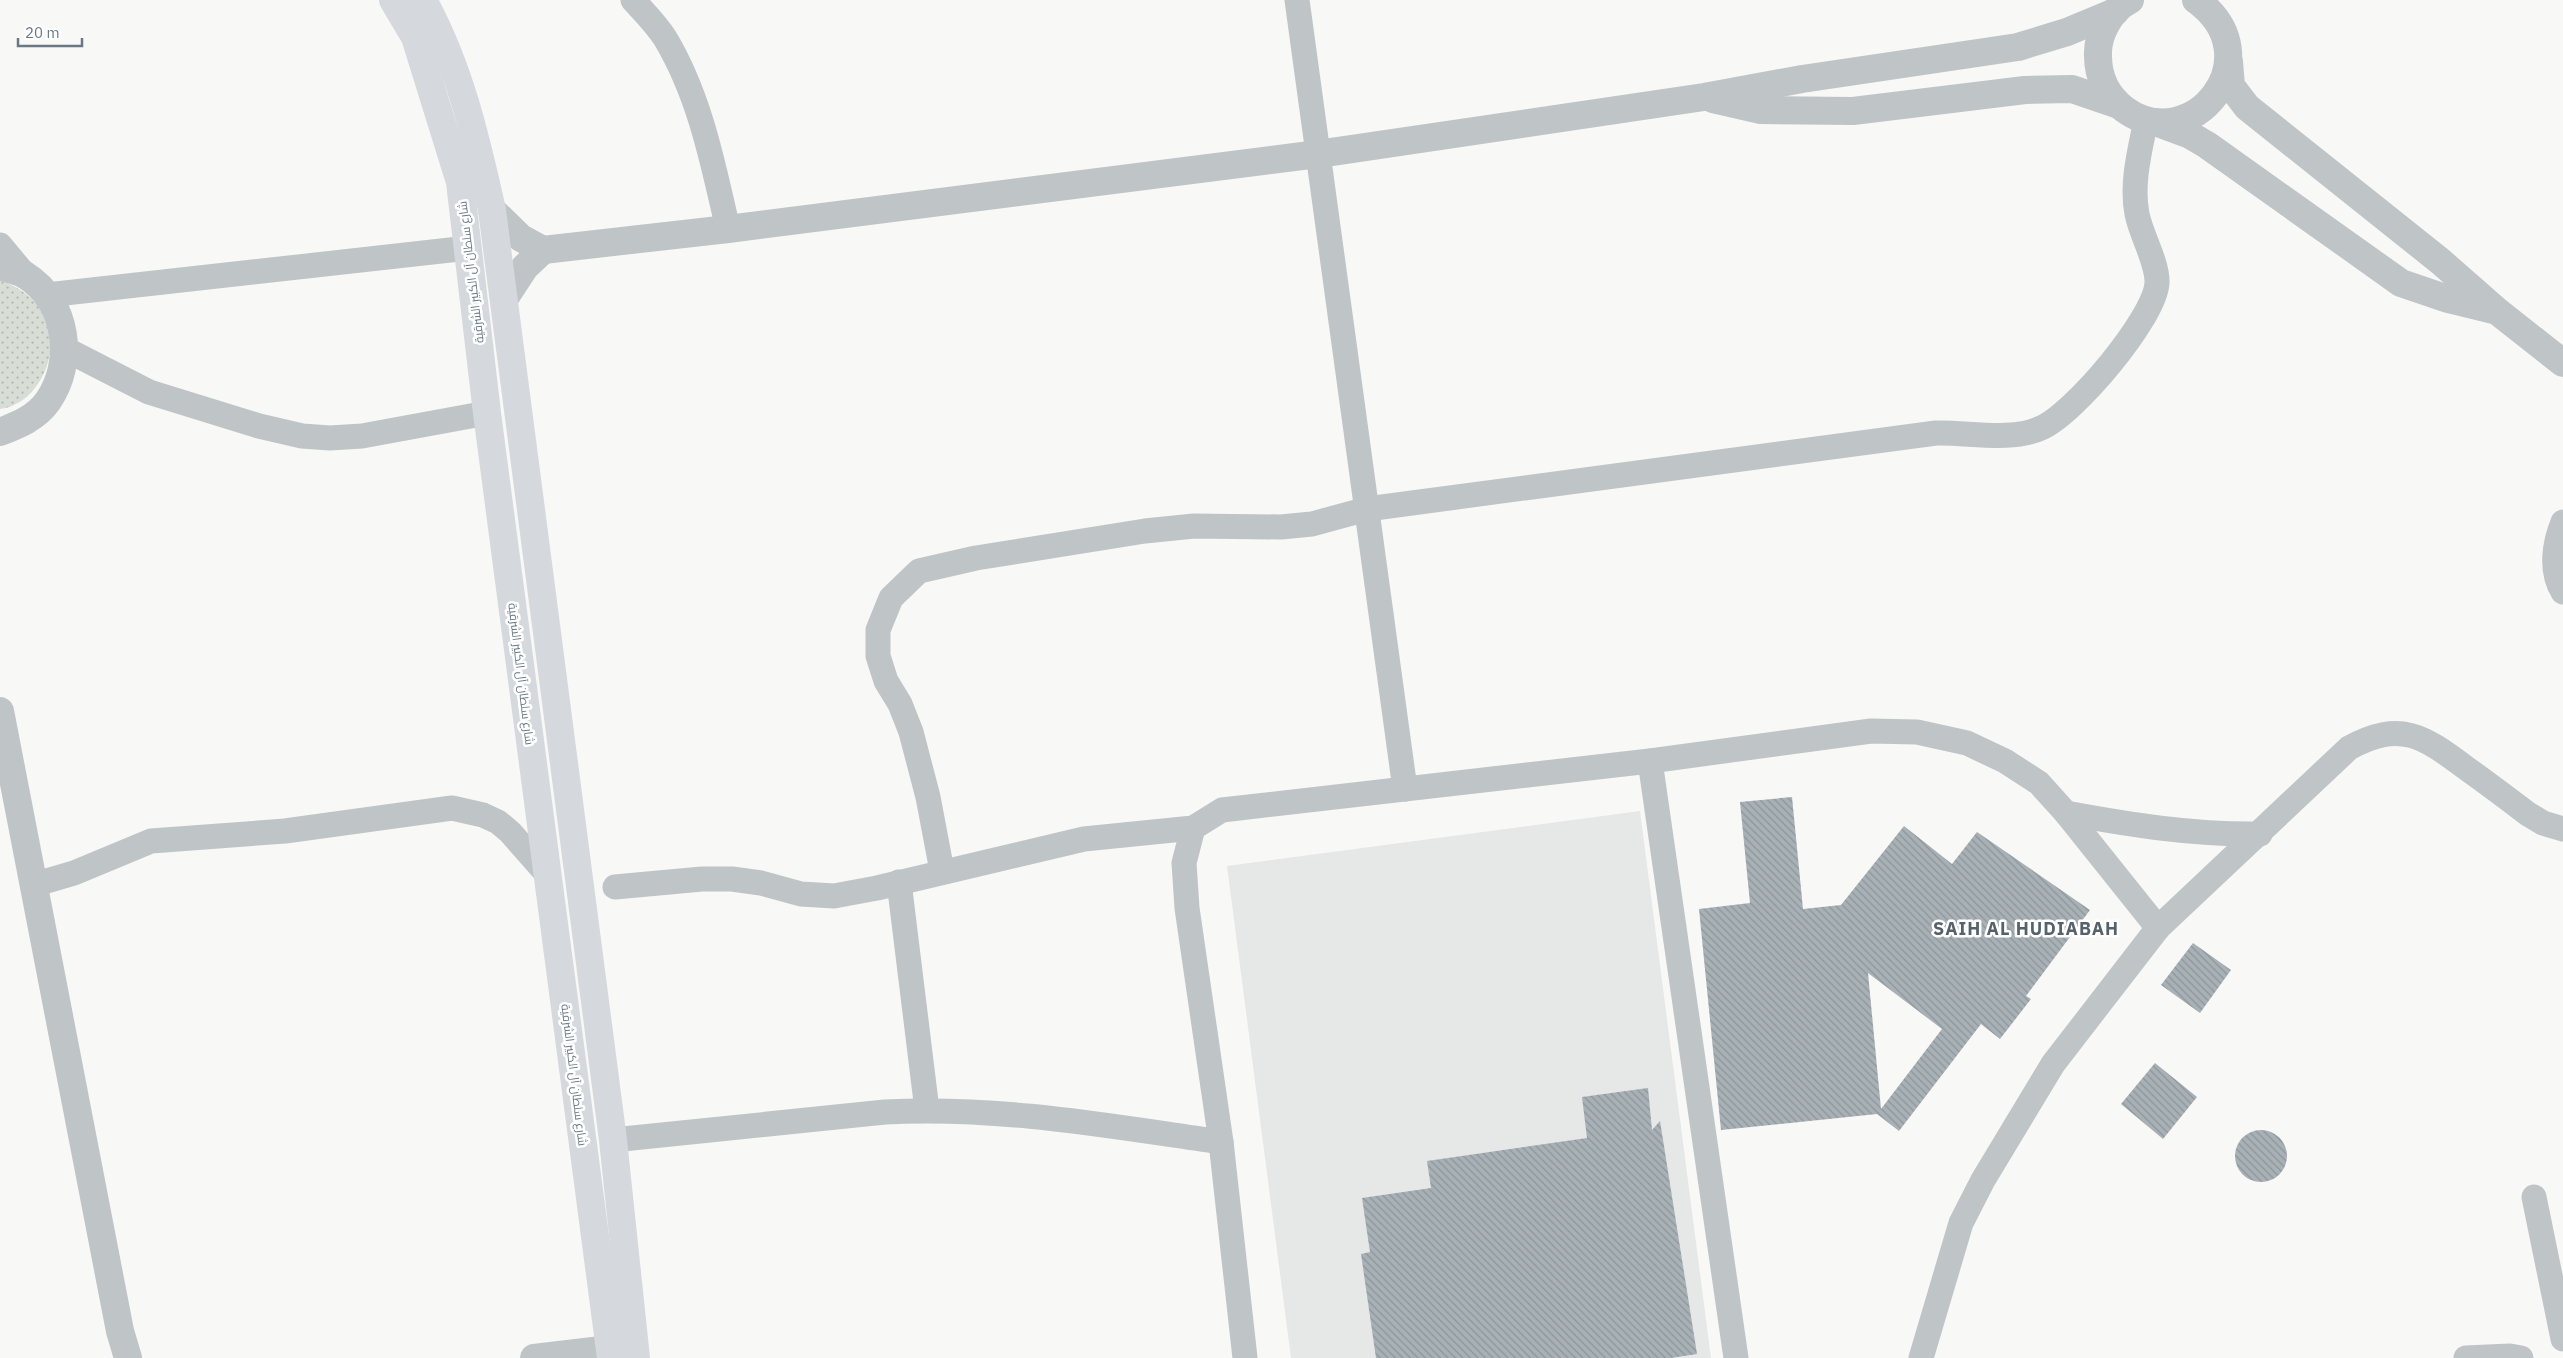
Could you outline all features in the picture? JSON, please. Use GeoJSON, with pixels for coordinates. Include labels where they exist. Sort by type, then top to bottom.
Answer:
{"type":"FeatureCollection","features":[{"type":"Feature","properties":{"kind":"main road","name":"شارع سلطان آل الكبير الشرقية"},"geometry":{"type":"LineString","coordinates":[[393,0],[415,37],[460,182],[487,413],[610,1353]]}},
{"type":"Feature","properties":{"kind":"main road"},"geometry":{"type":"LineString","coordinates":[[423,0],[439,29],[461,86],[492,210],[613,1140],[636,1358]]}},
{"type":"Feature","properties":{"kind":"street"},"geometry":{"type":"LineString","coordinates":[[633,0],[664,36],[678,61],[708,141],[728,229]]}},
{"type":"Feature","properties":{"kind":"street"},"geometry":{"type":"LineString","coordinates":[[1297,0],[1405,789]]}},
{"type":"Feature","properties":{"kind":"street"},"geometry":{"type":"LineString","coordinates":[[2196,0],[2212,13],[2223,29],[2228,46],[2231,86],[2247,107],[2440,261],[2497,311],[2563,363]]}},
{"type":"Feature","properties":{"kind":"street"},"geometry":{"type":"LineString","coordinates":[[2223,29],[2225,0]]}},
{"type":"Feature","properties":{"kind":"street"},"geometry":{"type":"LineString","coordinates":[[492,210],[521,238],[543,250],[728,229],[1318,154],[1704,97],[1802,79],[2018,47],[2068,32],[2122,6]]}},
{"type":"Feature","properties":{"kind":"street"},"geometry":{"type":"LineString","coordinates":[[2116,104],[2104,87],[2098,68],[2098,48],[2104,28],[2122,6]]}},
{"type":"Feature","properties":{"kind":"street"},"geometry":{"type":"LineString","coordinates":[[2151,121],[2176,121],[2196,113],[2212,100],[2224,82],[2229,62]]}},
{"type":"Feature","properties":{"kind":"street"},"geometry":{"type":"LineString","coordinates":[[1704,97],[1760,110],[1853,111],[2025,90],[2072,89],[2116,104],[2130,114],[2190,135],[2207,145],[2401,283],[2448,299],[2497,311]]}},
{"type":"Feature","properties":{"kind":"street"},"geometry":{"type":"LineString","coordinates":[[942,872],[926,788],[911,732],[900,704],[886,681],[878,656],[878,630],[891,598],[919,571],[976,558],[1145,531],[1194,526],[1281,527],[1312,524],[1367,509],[1936,433],[2012,434],[2041,428],[2061,416],[2081,398],[2133,334],[2148,312],[2156,294],[2157,280],[2142,234],[2135,195],[2151,121]]}},
{"type":"Feature","properties":{"kind":"street"},"geometry":{"type":"LineString","coordinates":[[0,245],[25,275],[47,295],[60,320],[65,348],[61,377],[47,402],[0,450]]}},
{"type":"Feature","properties":{"kind":"street"},"geometry":{"type":"LineString","coordinates":[[47,295],[468,248]]}},
{"type":"Feature","properties":{"kind":"street"},"geometry":{"type":"LineString","coordinates":[[504,299],[521,273],[543,250]]}},
{"type":"Feature","properties":{"kind":"street"},"geometry":{"type":"LineString","coordinates":[[0,266],[25,275]]}},
{"type":"Feature","properties":{"kind":"street"},"geometry":{"type":"LineString","coordinates":[[65,348],[149,392],[258,426],[302,436],[330,438],[362,436],[487,413]]}},
{"type":"Feature","properties":{"kind":"street"},"geometry":{"type":"LineString","coordinates":[[0,432],[26,422]]}},
{"type":"Feature","properties":{"kind":"street"},"geometry":{"type":"LineString","coordinates":[[2563,522],[2555,548],[2555,569],[2563,592]]}},
{"type":"Feature","properties":{"kind":"street"},"geometry":{"type":"LineString","coordinates":[[0,711],[120,1331],[128,1358]]}},
{"type":"Feature","properties":{"kind":"street"},"geometry":{"type":"LineString","coordinates":[[615,887],[702,878],[732,878],[761,883],[801,894],[834,896],[1084,839],[1193,828],[1222,810],[1650,761],[1871,731],[1917,732],[1967,743],[2005,761],[2039,783],[2158,928]]}},
{"type":"Feature","properties":{"kind":"street"},"geometry":{"type":"LineString","coordinates":[[1921,1358],[1961,1223],[1983,1180],[2053,1064],[2158,928],[2260,834],[2349,748],[2368,738],[2389,733],[2411,735],[2431,742],[2528,814],[2543,823],[2563,829]]}},
{"type":"Feature","properties":{"kind":"street"},"geometry":{"type":"LineString","coordinates":[[1650,761],[1736,1358]]}},
{"type":"Feature","properties":{"kind":"street"},"geometry":{"type":"LineString","coordinates":[[34,885],[74,873],[151,841],[286,831],[452,808],[476,812],[498,822],[510,832],[547,874]]}},
{"type":"Feature","properties":{"kind":"street"},"geometry":{"type":"LineString","coordinates":[[2066,814],[2177,831],[2260,834]]}},
{"type":"Feature","properties":{"kind":"street"},"geometry":{"type":"LineString","coordinates":[[1193,828],[1184,863],[1187,908],[1221,1142],[1245,1358]]}},
{"type":"Feature","properties":{"kind":"street"},"geometry":{"type":"LineString","coordinates":[[899,882],[927,1110]]}},
{"type":"Feature","properties":{"kind":"street"},"geometry":{"type":"LineString","coordinates":[[613,1140],[885,1112],[927,1110],[1012,1113],[1221,1142]]}},
{"type":"Feature","properties":{"kind":"street"},"geometry":{"type":"LineString","coordinates":[[2534,1197],[2563,1339]]}},
{"type":"Feature","properties":{"kind":"street"},"geometry":{"type":"LineString","coordinates":[[534,1358],[610,1353]]}},
{"type":"Feature","properties":{"kind":"street"},"geometry":{"type":"LineString","coordinates":[[2466,1358],[2510,1356],[2521,1358]]}},
{"type":"Feature","properties":{"kind":"shaded area"},"geometry":{"type":"Polygon","coordinates":[[[0,280],[22,291],[36,303],[47,322],[51,337],[50,354],[46,369],[38,384],[28,396],[15,405],[0,409],[0,280]]]}},
{"type":"Feature","properties":{"kind":"shaded area"},"geometry":{"type":"Polygon","coordinates":[[[1640,811],[1711,1358],[1291,1358],[1227,866],[1640,811]]]}},
{"type":"Feature","properties":{"kind":"building"},"geometry":{"type":"Polygon","coordinates":[[[1792,797],[1803,909],[1841,905],[1904,826],[1952,864],[1977,832],[2090,910],[2026,996],[2031,999],[2000,1039],[1981,1024],[1899,1131],[1877,1114],[1721,1130],[1699,909],[1750,903],[1740,802],[1792,797]],[[1868,973],[1881,1109],[1942,1029],[1868,973]]]}},
{"type":"Feature","properties":{"kind":"building"},"geometry":{"type":"Polygon","coordinates":[[[2193,943],[2231,970],[2200,1013],[2161,985],[2193,943]]]}},
{"type":"Feature","properties":{"kind":"building"},"geometry":{"type":"Polygon","coordinates":[[[2155,1063],[2197,1097],[2163,1139],[2121,1104],[2155,1063]]]}},
{"type":"Feature","properties":{"kind":"building"},"geometry":{"type":"Polygon","coordinates":[[[1648,1088],[1652,1130],[1660,1121],[1697,1354],[1671,1358],[1376,1358],[1361,1254],[1370,1252],[1362,1198],[1431,1188],[1427,1161],[1587,1138],[1582,1097],[1648,1088]]]}},
{"type":"Feature","properties":{"kind":"building"},"geometry":{"type":"Polygon","coordinates":[[[2256,1130],[2266,1130],[2275,1134],[2283,1142],[2287,1156],[2283,1170],[2275,1178],[2266,1182],[2256,1182],[2247,1178],[2239,1170],[2235,1161],[2235,1151],[2239,1142],[2247,1134],[2256,1130]]]}},
{"type":"Feature","properties":{"kind":"district","name":"SAIH AL HUDIABAH"},"geometry":{"type":"Point","coordinates":[2026,929]}}]}
